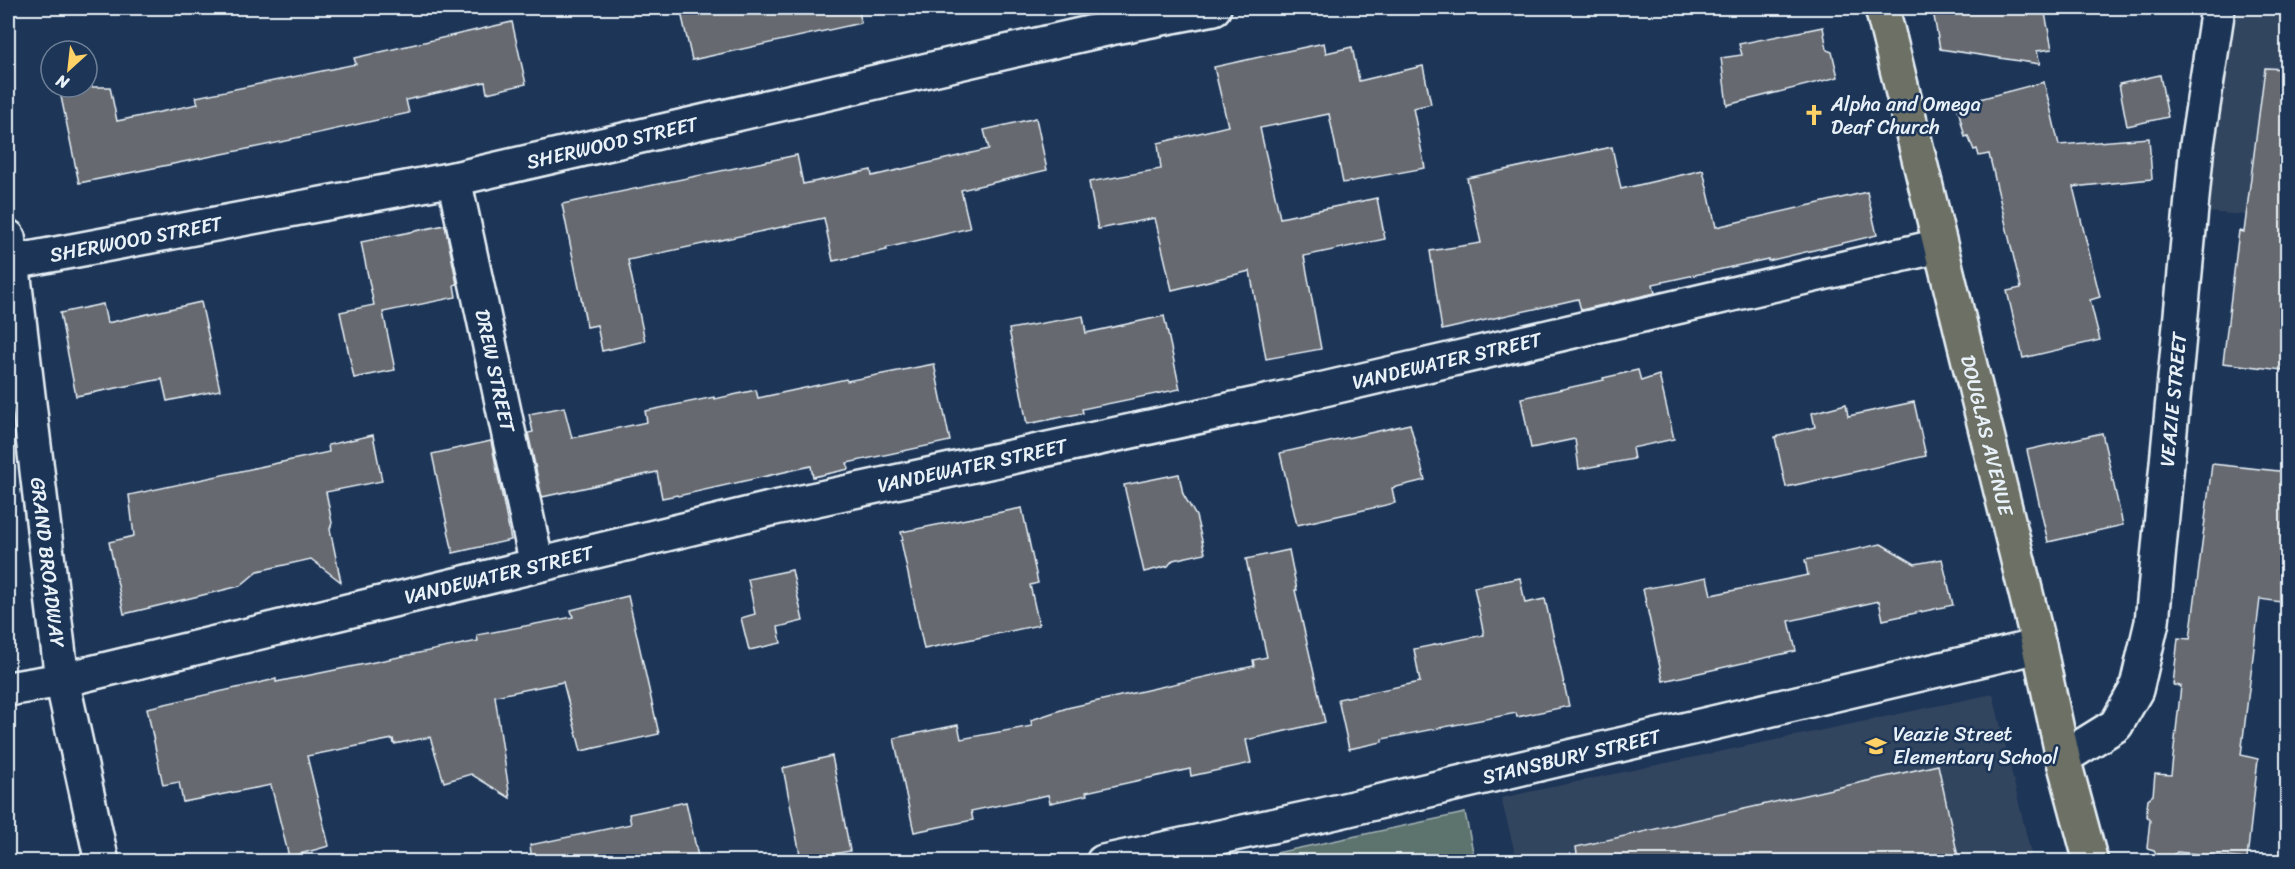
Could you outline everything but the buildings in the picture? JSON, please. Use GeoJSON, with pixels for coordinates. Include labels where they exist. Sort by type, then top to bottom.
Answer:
{"type":"FeatureCollection","features":[{"type":"Feature","properties":{"kind":"main road","name":"DOUGLAS AVENUE"},"geometry":{"type":"LineString","coordinates":[[1882,8],[2039,646],[2063,758],[2091,861]]}},
{"type":"Feature","properties":{"kind":"street","name":"SHERWOOD STREET"},"geometry":{"type":"LineString","coordinates":[[9,254],[453,179],[1114,27],[1214,8]]}},
{"type":"Feature","properties":{"kind":"street","name":"VEAZIE STREET"},"geometry":{"type":"LineString","coordinates":[[2063,758],[2116,725],[2136,690],[2152,622],[2198,145],[2218,8]]}},
{"type":"Feature","properties":{"kind":"street","name":"DREW STREET"},"geometry":{"type":"LineString","coordinates":[[453,179],[537,565]]}},
{"type":"Feature","properties":{"kind":"street","name":"VANDEWATER STREET"},"geometry":{"type":"LineString","coordinates":[[8,689],[62,680],[770,509],[1294,396],[1940,246]]}},
{"type":"Feature","properties":{"kind":"street","name":"GRAND BROADWAY"},"geometry":{"type":"LineString","coordinates":[[9,254],[62,680],[102,861]]}},
{"type":"Feature","properties":{"kind":"street","name":"STANSBURY STREET"},"geometry":{"type":"LineString","coordinates":[[1103,861],[1323,815],[2039,646]]}},
{"type":"Feature","properties":{"kind":"shaded area"},"geometry":{"type":"Polygon","coordinates":[[[2218,8],[2287,8],[2287,218],[2191,211],[2218,8]]]}},
{"type":"Feature","properties":{"kind":"shaded area","name":"Veazie Street Elementary School"},"geometry":{"type":"Polygon","coordinates":[[[1993,694],[2031,854],[2030,861],[1517,861],[1501,798],[1993,694]]]}},
{"type":"Feature","properties":{"kind":"green space"},"geometry":{"type":"Polygon","coordinates":[[[1465,813],[1475,861],[1238,861],[1465,813]]]}},
{"type":"Feature","properties":{"kind":"place","name":"Alpha and Omega Deaf Church"},"geometry":{"type":"Point","coordinates":[1814,115]}},
{"type":"Feature","properties":{"kind":"place","name":"Veazie Street Elementary School"},"geometry":{"type":"Point","coordinates":[1876,746]}}]}
